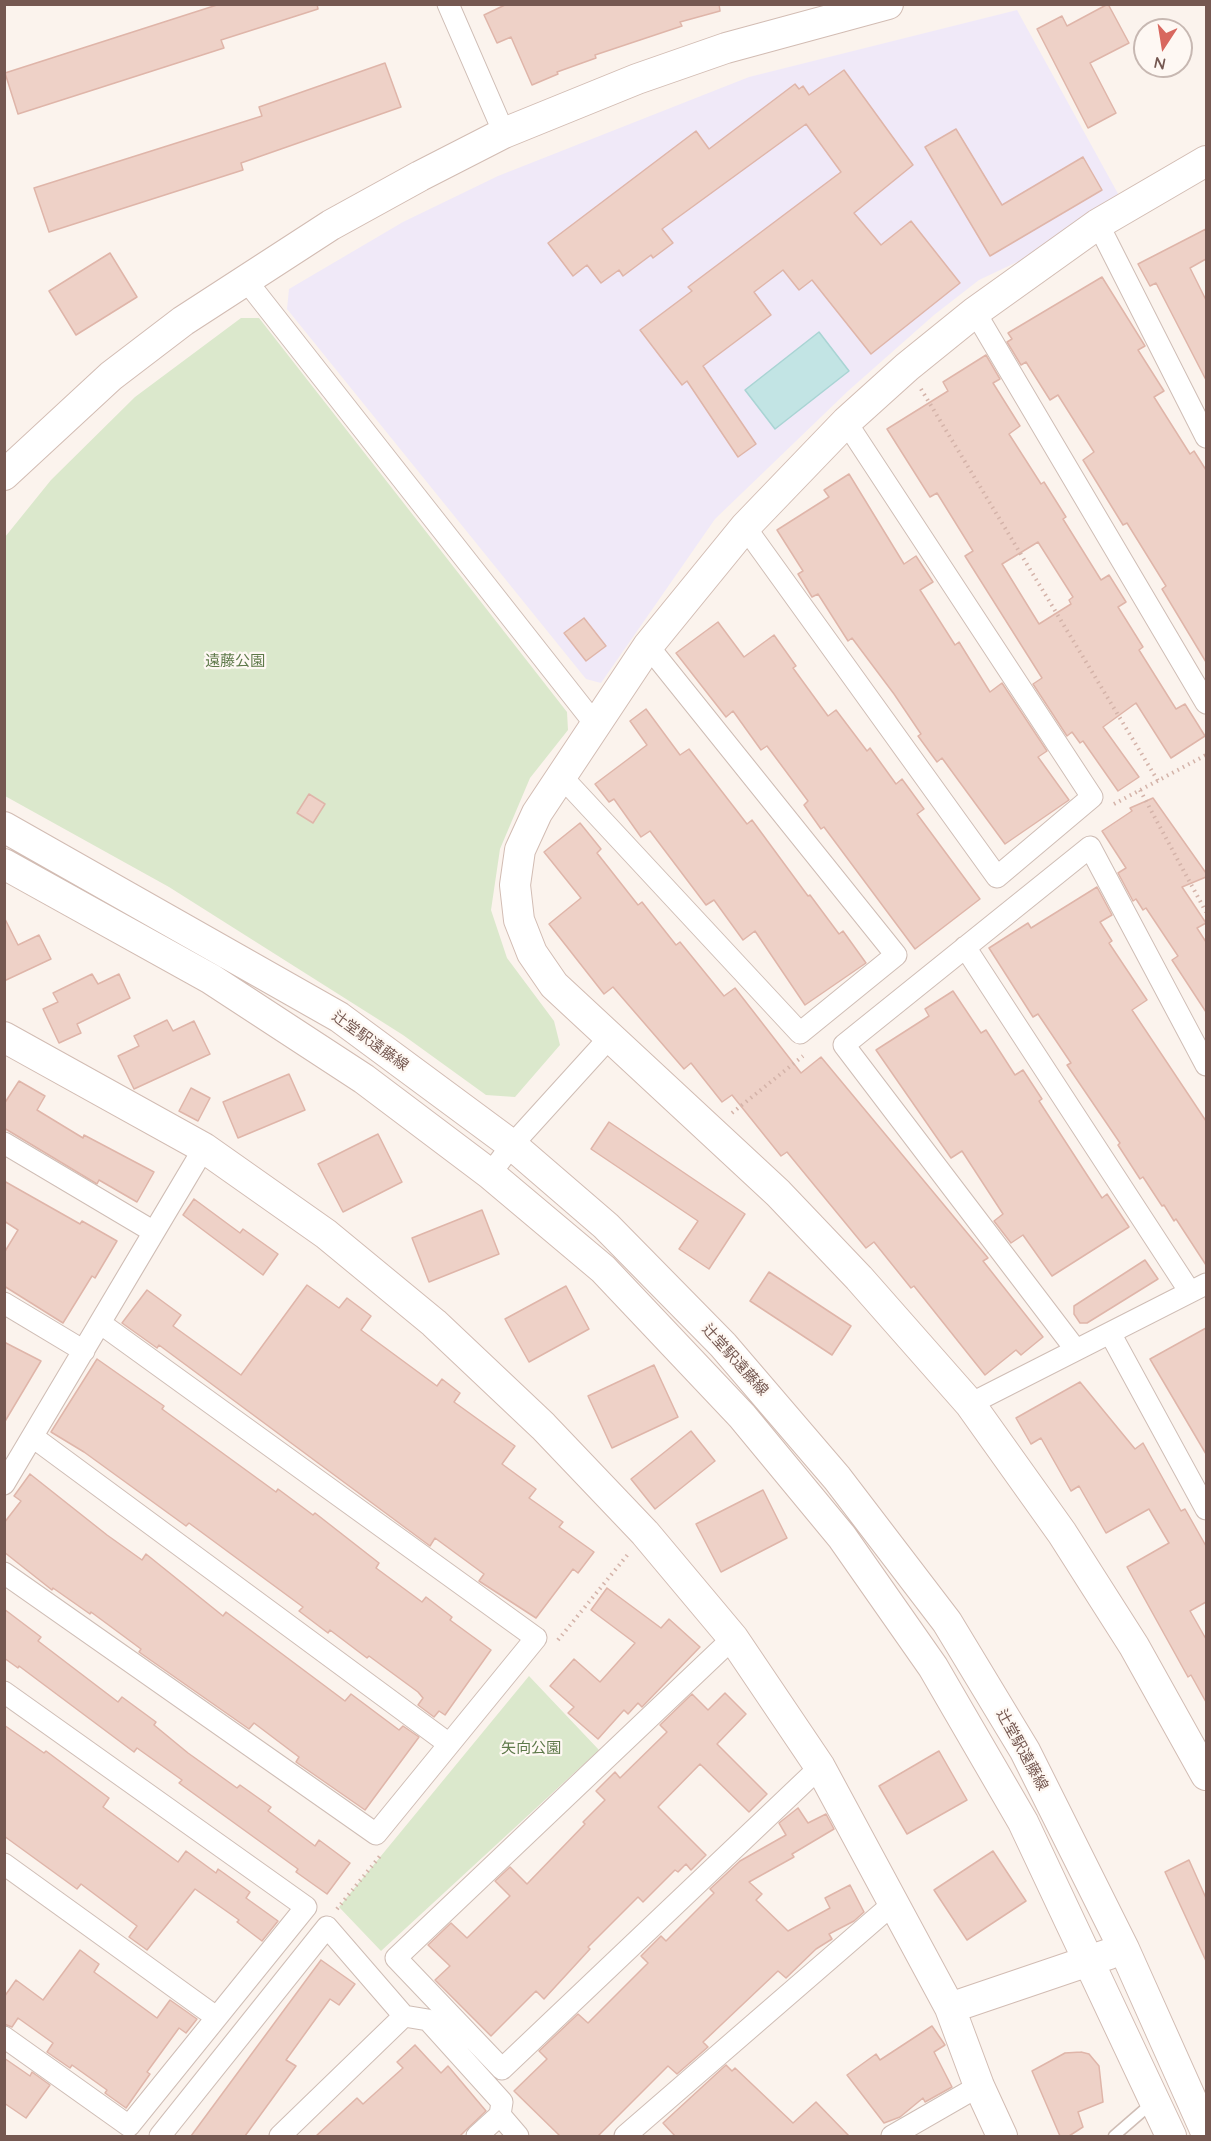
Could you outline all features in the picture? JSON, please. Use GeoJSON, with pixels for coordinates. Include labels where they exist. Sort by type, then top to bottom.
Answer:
{"type":"FeatureCollection","features":[{"type":"Feature","properties":{"kind":"street"},"geometry":{"type":"LineString","coordinates":[[448,4],[504,134]]}},
{"type":"Feature","properties":{"kind":"street"},"geometry":{"type":"LineString","coordinates":[[4,475],[111,376],[183,321],[245,279],[410,181],[504,134],[637,79],[726,48],[888,4]]}},
{"type":"Feature","properties":{"kind":"street"},"geometry":{"type":"LineString","coordinates":[[1206,161],[1098,224],[975,312],[907,367],[846,422],[745,527],[648,646],[537,813],[520,850],[515,885],[519,920],[532,953],[554,984],[778,1193],[860,1278],[970,1404],[1074,1552],[1134,1646],[1206,1774]]}},
{"type":"Feature","properties":{"kind":"street"},"geometry":{"type":"LineString","coordinates":[[1098,224],[1206,437]]}},
{"type":"Feature","properties":{"kind":"street"},"geometry":{"type":"LineString","coordinates":[[245,279],[595,724]]}},
{"type":"Feature","properties":{"kind":"street"},"geometry":{"type":"LineString","coordinates":[[975,312],[1206,703]]}},
{"type":"Feature","properties":{"kind":"street"},"geometry":{"type":"LineString","coordinates":[[745,527],[997,877],[1092,797],[846,422]]}},
{"type":"Feature","properties":{"kind":"street"},"geometry":{"type":"LineString","coordinates":[[561,776],[800,1033],[896,955],[648,646]]}},
{"type":"Feature","properties":{"kind":"street","name":"辻堂駅遠藤線"},"geometry":{"type":"LineString","coordinates":[[4,827],[339,1017],[512,1146],[606,1226],[723,1344],[844,1487],[947,1622],[1025,1751],[1124,1949],[1206,2132]]}},
{"type":"Feature","properties":{"kind":"street"},"geometry":{"type":"LineString","coordinates":[[1076,1350],[844,1045],[1090,847],[1206,1065]]}},
{"type":"Feature","properties":{"kind":"street"},"geometry":{"type":"LineString","coordinates":[[4,864],[211,979],[364,1079],[490,1174],[603,1269],[742,1416],[842,1537],[939,1678],[1023,1822],[1171,2136]]}},
{"type":"Feature","properties":{"kind":"street"},"geometry":{"type":"LineString","coordinates":[[965,947],[1198,1288],[970,1404]]}},
{"type":"Feature","properties":{"kind":"street"},"geometry":{"type":"LineString","coordinates":[[4,1037],[204,1148],[326,1234],[434,1323],[543,1426],[645,1533],[733,1638],[820,1767],[950,2008],[979,2085],[1002,2136]]}},
{"type":"Feature","properties":{"kind":"street"},"geometry":{"type":"LineString","coordinates":[[490,1174],[609,1037]]}},
{"type":"Feature","properties":{"kind":"street"},"geometry":{"type":"LineString","coordinates":[[4,1143],[154,1232]]}},
{"type":"Feature","properties":{"kind":"street"},"geometry":{"type":"LineString","coordinates":[[7,1473],[33,1437],[204,1148]]}},
{"type":"Feature","properties":{"kind":"street"},"geometry":{"type":"LineString","coordinates":[[4,1303],[84,1351]]}},
{"type":"Feature","properties":{"kind":"street"},"geometry":{"type":"LineString","coordinates":[[4,1573],[376,1834],[536,1638],[100,1323]]}},
{"type":"Feature","properties":{"kind":"street"},"geometry":{"type":"LineString","coordinates":[[1110,1333],[1206,1509]]}},
{"type":"Feature","properties":{"kind":"street"},"geometry":{"type":"LineString","coordinates":[[33,1437],[449,1744]]}},
{"type":"Feature","properties":{"kind":"street"},"geometry":{"type":"LineString","coordinates":[[733,1638],[396,1958],[502,2069],[820,1767]]}},
{"type":"Feature","properties":{"kind":"street"},"geometry":{"type":"LineString","coordinates":[[4,1692],[306,1907],[129,2126],[4,2037]]}},
{"type":"Feature","properties":{"kind":"street"},"geometry":{"type":"LineString","coordinates":[[4,1864],[216,2017]]}},
{"type":"Feature","properties":{"kind":"street"},"geometry":{"type":"LineString","coordinates":[[625,2136],[894,1903]]}},
{"type":"Feature","properties":{"kind":"street"},"geometry":{"type":"LineString","coordinates":[[160,2136],[327,1926],[404,2016],[428,2020],[502,2102],[500,2115],[477,2136]]}},
{"type":"Feature","properties":{"kind":"street"},"geometry":{"type":"LineString","coordinates":[[950,2008],[1124,1949]]}},
{"type":"Feature","properties":{"kind":"street"},"geometry":{"type":"LineString","coordinates":[[280,2136],[404,2016]]}},
{"type":"Feature","properties":{"kind":"street"},"geometry":{"type":"LineString","coordinates":[[892,2136],[979,2085]]}},
{"type":"Feature","properties":{"kind":"street"},"geometry":{"type":"LineString","coordinates":[[500,2115],[518,2136]]}},
{"type":"Feature","properties":{"kind":"lane"},"geometry":{"type":"LineString","coordinates":[[1119,2135],[1155,2100]]}},
{"type":"Feature","properties":{"kind":"path"},"geometry":{"type":"LineString","coordinates":[[907,367],[1158,781]]}},
{"type":"Feature","properties":{"kind":"path"},"geometry":{"type":"LineString","coordinates":[[1140,790],[1206,912]]}},
{"type":"Feature","properties":{"kind":"shaded area"},"geometry":{"type":"Polygon","coordinates":[[[1017,10],[1127,210],[979,280],[934,315],[848,391],[715,519],[601,683],[586,679],[287,309],[289,289],[403,222],[498,176],[749,77],[1017,10]]]}},
{"type":"Feature","properties":{"kind":"green space","name":"遠藤公園"},"geometry":{"type":"Polygon","coordinates":[[[241,318],[259,318],[567,712],[568,730],[530,778],[500,849],[491,910],[507,958],[554,1021],[560,1045],[515,1097],[486,1095],[403,1035],[169,887],[5,796],[5,537],[51,480],[135,397],[241,318]]]}},
{"type":"Feature","properties":{"kind":"green space","name":"矢向公園"},"geometry":{"type":"Polygon","coordinates":[[[529,1676],[599,1750],[381,1951],[339,1907],[529,1676]]]}},
{"type":"Feature","properties":{"kind":"water"},"geometry":{"type":"Polygon","coordinates":[[[819,332],[849,371],[775,429],[745,390],[819,332]]]}},
{"type":"Feature","properties":{"kind":"building"},"geometry":{"type":"Polygon","coordinates":[[[220,4],[317,4],[318,9],[221,40],[224,48],[18,114],[5,73],[220,4]]]}},
{"type":"Feature","properties":{"kind":"building"},"geometry":{"type":"Polygon","coordinates":[[[507,4],[719,4],[720,11],[680,22],[682,26],[595,55],[596,58],[557,72],[558,74],[532,85],[511,37],[497,43],[484,15],[507,4]]]}},
{"type":"Feature","properties":{"kind":"building"},"geometry":{"type":"Polygon","coordinates":[[[1108,4],[1129,43],[1090,63],[1116,113],[1088,128],[1037,29],[1062,16],[1067,26],[1108,4]]]}},
{"type":"Feature","properties":{"kind":"building"},"geometry":{"type":"Polygon","coordinates":[[[385,63],[401,107],[241,163],[243,170],[49,232],[34,188],[262,116],[259,107],[385,63]]]}},
{"type":"Feature","properties":{"kind":"building"},"geometry":{"type":"Polygon","coordinates":[[[844,70],[913,165],[854,213],[881,245],[911,221],[960,283],[871,354],[812,280],[799,290],[783,270],[754,292],[771,315],[703,366],[756,444],[738,457],[687,381],[682,385],[640,330],[692,291],[688,287],[841,172],[806,124],[662,229],[673,243],[653,258],[651,255],[623,276],[619,270],[601,283],[587,265],[573,276],[548,243],[696,131],[709,149],[795,84],[799,89],[803,86],[809,95],[844,70]]]}},
{"type":"Feature","properties":{"kind":"building"},"geometry":{"type":"Polygon","coordinates":[[[956,129],[1002,205],[1083,157],[1102,190],[990,256],[925,147],[956,129]]]}},
{"type":"Feature","properties":{"kind":"building"},"geometry":{"type":"Polygon","coordinates":[[[1206,229],[1206,259],[1190,268],[1206,300],[1206,380],[1156,283],[1150,286],[1138,264],[1206,229]]]}},
{"type":"Feature","properties":{"kind":"building"},"geometry":{"type":"Polygon","coordinates":[[[110,253],[137,297],[76,335],[49,291],[110,253]]]}},
{"type":"Feature","properties":{"kind":"building"},"geometry":{"type":"Polygon","coordinates":[[[1102,277],[1145,346],[1138,350],[1164,391],[1154,397],[1190,454],[1194,451],[1206,470],[1206,662],[1162,589],[1166,586],[1127,523],[1123,525],[1083,460],[1094,452],[1058,395],[1050,400],[1026,362],[1021,365],[1007,342],[1012,339],[1008,333],[1102,277]]]}},
{"type":"Feature","properties":{"kind":"building"},"geometry":{"type":"Polygon","coordinates":[[[986,355],[1000,379],[993,383],[1020,426],[1009,434],[1041,484],[1044,482],[1066,517],[1063,519],[1101,580],[1109,575],[1126,602],[1118,607],[1143,647],[1139,650],[1176,709],[1185,704],[1205,736],[1171,758],[1136,703],[1103,727],[1139,777],[1118,791],[1083,741],[1080,743],[1072,732],[1067,736],[1033,684],[1042,678],[965,556],[973,551],[937,493],[930,497],[887,429],[948,391],[943,382],[986,355]],[[1038,542],[1002,564],[1039,624],[1071,604],[1069,600],[1073,597],[1038,542]]]}},
{"type":"Feature","properties":{"kind":"building"},"geometry":{"type":"Polygon","coordinates":[[[849,474],[904,564],[916,556],[933,582],[920,590],[955,645],[959,642],[990,692],[1002,683],[1047,751],[1038,757],[1069,800],[1005,844],[942,758],[937,762],[918,736],[921,734],[894,694],[852,638],[848,641],[818,594],[812,597],[798,574],[803,571],[777,530],[829,497],[824,490],[849,474]]]}},
{"type":"Feature","properties":{"kind":"building"},"geometry":{"type":"Polygon","coordinates":[[[584,618],[606,646],[586,661],[564,633],[584,618]]]}},
{"type":"Feature","properties":{"kind":"building"},"geometry":{"type":"Polygon","coordinates":[[[718,622],[744,657],[774,635],[796,666],[793,668],[828,716],[836,710],[867,751],[870,748],[896,784],[902,779],[924,809],[917,814],[980,899],[915,949],[824,827],[821,829],[804,805],[808,801],[767,746],[761,750],[733,711],[726,717],[676,653],[718,622]]]}},
{"type":"Feature","properties":{"kind":"building"},"geometry":{"type":"Polygon","coordinates":[[[646,709],[680,755],[689,749],[747,824],[752,820],[808,896],[810,895],[839,934],[843,931],[866,963],[805,1005],[755,931],[743,940],[714,900],[706,905],[650,831],[641,837],[614,799],[609,802],[595,784],[647,745],[630,721],[646,709]]]}},
{"type":"Feature","properties":{"kind":"building"},"geometry":{"type":"Polygon","coordinates":[[[309,794],[325,804],[313,823],[297,813],[309,794]]]}},
{"type":"Feature","properties":{"kind":"building"},"geometry":{"type":"Polygon","coordinates":[[[1153,798],[1206,873],[1206,877],[1182,887],[1206,923],[1197,928],[1206,942],[1206,1012],[1172,960],[1178,956],[1146,908],[1143,910],[1136,899],[1133,901],[1118,873],[1126,868],[1102,831],[1132,811],[1130,808],[1153,798]]]}},
{"type":"Feature","properties":{"kind":"building"},"geometry":{"type":"Polygon","coordinates":[[[580,823],[601,849],[597,853],[638,905],[642,902],[676,945],[680,942],[724,996],[735,988],[801,1073],[821,1057],[988,1258],[983,1261],[1043,1337],[1021,1355],[1016,1350],[985,1375],[914,1286],[911,1288],[874,1242],[866,1248],[787,1152],[781,1156],[732,1095],[722,1102],[691,1063],[684,1069],[613,987],[604,994],[549,924],[581,898],[544,852],[580,823]]]}},
{"type":"Feature","properties":{"kind":"building"},"geometry":{"type":"Polygon","coordinates":[[[1097,887],[1112,915],[1100,922],[1112,941],[1109,943],[1147,1000],[1132,1010],[1206,1121],[1206,1265],[1176,1219],[1174,1221],[1164,1205],[1162,1206],[1143,1177],[1140,1179],[1118,1145],[1120,1143],[1067,1065],[1071,1063],[1038,1014],[1033,1017],[989,948],[1028,923],[1031,928],[1097,887]]]}},
{"type":"Feature","properties":{"kind":"building"},"geometry":{"type":"Polygon","coordinates":[[[4,917],[18,945],[39,935],[51,959],[4,981],[4,917]]]}},
{"type":"Feature","properties":{"kind":"building"},"geometry":{"type":"Polygon","coordinates":[[[92,974],[98,984],[119,974],[130,998],[77,1024],[81,1033],[59,1043],[43,1009],[58,1002],[53,993],[92,974]]]}},
{"type":"Feature","properties":{"kind":"building"},"geometry":{"type":"Polygon","coordinates":[[[953,991],[981,1033],[986,1030],[1015,1075],[1023,1070],[1042,1099],[1039,1101],[1102,1198],[1107,1194],[1129,1227],[1052,1276],[1023,1235],[1011,1243],[994,1221],[1003,1214],[962,1151],[951,1158],[876,1050],[929,1016],[925,1009],[953,991]]]}},
{"type":"Feature","properties":{"kind":"building"},"geometry":{"type":"Polygon","coordinates":[[[167,1020],[173,1031],[194,1021],[210,1054],[134,1089],[118,1056],[139,1046],[134,1036],[167,1020]]]}},
{"type":"Feature","properties":{"kind":"building"},"geometry":{"type":"Polygon","coordinates":[[[289,1074],[305,1110],[238,1138],[223,1102],[289,1074]]]}},
{"type":"Feature","properties":{"kind":"building"},"geometry":{"type":"Polygon","coordinates":[[[19,1081],[45,1096],[37,1110],[83,1138],[84,1135],[154,1172],[137,1202],[99,1180],[97,1184],[4,1128],[4,1104],[19,1081]]]}},
{"type":"Feature","properties":{"kind":"building"},"geometry":{"type":"Polygon","coordinates":[[[191,1088],[210,1098],[198,1121],[179,1111],[191,1088]]]}},
{"type":"Feature","properties":{"kind":"building"},"geometry":{"type":"Polygon","coordinates":[[[609,1122],[745,1214],[709,1269],[679,1249],[698,1221],[591,1149],[609,1122]]]}},
{"type":"Feature","properties":{"kind":"building"},"geometry":{"type":"Polygon","coordinates":[[[378,1134],[402,1182],[343,1212],[318,1164],[378,1134]]]}},
{"type":"Feature","properties":{"kind":"building"},"geometry":{"type":"Polygon","coordinates":[[[4,1181],[80,1224],[82,1221],[117,1241],[95,1278],[92,1276],[63,1323],[4,1286],[4,1253],[18,1230],[4,1221],[4,1181]]]}},
{"type":"Feature","properties":{"kind":"building"},"geometry":{"type":"Polygon","coordinates":[[[194,1199],[240,1233],[243,1229],[278,1254],[263,1275],[183,1215],[194,1199]]]}},
{"type":"Feature","properties":{"kind":"building"},"geometry":{"type":"Polygon","coordinates":[[[482,1210],[499,1254],[429,1282],[412,1238],[482,1210]]]}},
{"type":"Feature","properties":{"kind":"building"},"geometry":{"type":"Polygon","coordinates":[[[1145,1260],[1158,1279],[1087,1323],[1080,1323],[1074,1314],[1074,1306],[1145,1260]]]}},
{"type":"Feature","properties":{"kind":"building"},"geometry":{"type":"Polygon","coordinates":[[[769,1272],[851,1326],[832,1355],[750,1301],[769,1272]]]}},
{"type":"Feature","properties":{"kind":"building"},"geometry":{"type":"Polygon","coordinates":[[[307,1285],[339,1308],[347,1298],[371,1316],[361,1330],[437,1386],[442,1379],[460,1393],[454,1402],[515,1446],[502,1464],[536,1489],[529,1498],[563,1522],[559,1527],[594,1552],[578,1573],[573,1569],[536,1618],[479,1581],[484,1574],[435,1538],[430,1546],[159,1345],[157,1348],[122,1323],[147,1290],[181,1315],[173,1326],[241,1375],[307,1285]]]}},
{"type":"Feature","properties":{"kind":"building"},"geometry":{"type":"Polygon","coordinates":[[[566,1286],[589,1329],[529,1362],[505,1319],[566,1286]]]}},
{"type":"Feature","properties":{"kind":"building"},"geometry":{"type":"Polygon","coordinates":[[[1206,1328],[1206,1454],[1150,1359],[1206,1328]]]}},
{"type":"Feature","properties":{"kind":"building"},"geometry":{"type":"Polygon","coordinates":[[[4,1342],[41,1361],[4,1423],[4,1342]]]}},
{"type":"Feature","properties":{"kind":"building"},"geometry":{"type":"Polygon","coordinates":[[[97,1359],[164,1406],[162,1409],[276,1492],[278,1489],[313,1515],[315,1513],[379,1563],[376,1568],[422,1602],[426,1597],[452,1617],[450,1620],[491,1650],[445,1715],[439,1711],[434,1717],[418,1705],[423,1698],[418,1692],[330,1630],[328,1633],[299,1611],[303,1607],[189,1523],[186,1526],[84,1452],[51,1432],[97,1359]]]}},
{"type":"Feature","properties":{"kind":"building"},"geometry":{"type":"Polygon","coordinates":[[[654,1365],[678,1417],[612,1448],[588,1396],[654,1365]]]}},
{"type":"Feature","properties":{"kind":"building"},"geometry":{"type":"Polygon","coordinates":[[[1080,1382],[1135,1449],[1143,1443],[1181,1511],[1185,1509],[1206,1546],[1206,1602],[1190,1611],[1206,1639],[1206,1702],[1191,1675],[1188,1677],[1127,1567],[1169,1543],[1149,1509],[1106,1533],[1079,1486],[1071,1491],[1041,1438],[1031,1444],[1016,1418],[1080,1382]]]}},
{"type":"Feature","properties":{"kind":"building"},"geometry":{"type":"Polygon","coordinates":[[[691,1431],[715,1461],[655,1509],[631,1479],[691,1431]]]}},
{"type":"Feature","properties":{"kind":"building"},"geometry":{"type":"Polygon","coordinates":[[[30,1474],[107,1535],[142,1560],[146,1554],[223,1616],[226,1612],[345,1701],[351,1694],[399,1730],[403,1726],[419,1737],[365,1810],[296,1762],[299,1757],[254,1723],[249,1729],[139,1652],[141,1649],[91,1612],[90,1614],[53,1588],[52,1590],[4,1552],[4,1523],[21,1501],[14,1496],[30,1474]]]}},
{"type":"Feature","properties":{"kind":"building"},"geometry":{"type":"Polygon","coordinates":[[[763,1490],[787,1538],[721,1572],[696,1524],[763,1490]]]}},
{"type":"Feature","properties":{"kind":"building"},"geometry":{"type":"Polygon","coordinates":[[[607,1588],[661,1628],[669,1619],[700,1647],[642,1707],[638,1703],[628,1714],[624,1710],[598,1739],[568,1713],[574,1707],[550,1686],[574,1659],[600,1682],[635,1643],[591,1610],[607,1588]]]}},
{"type":"Feature","properties":{"kind":"building"},"geometry":{"type":"Polygon","coordinates":[[[4,1609],[41,1637],[38,1641],[118,1702],[122,1697],[156,1722],[154,1725],[188,1753],[237,1788],[240,1785],[271,1807],[268,1811],[315,1846],[319,1840],[350,1863],[327,1894],[296,1872],[298,1869],[179,1783],[182,1780],[137,1748],[134,1752],[19,1666],[18,1668],[4,1658],[4,1609]]]}},
{"type":"Feature","properties":{"kind":"building"},"geometry":{"type":"Polygon","coordinates":[[[725,1693],[746,1714],[717,1744],[767,1794],[749,1812],[700,1764],[658,1807],[706,1855],[691,1870],[686,1864],[678,1872],[675,1870],[643,1902],[638,1897],[588,1947],[590,1949],[544,1999],[536,1991],[491,2036],[435,1980],[450,1966],[428,1945],[451,1923],[467,1938],[510,1896],[495,1881],[510,1867],[527,1884],[605,1800],[596,1791],[615,1772],[620,1778],[667,1732],[660,1725],[692,1694],[708,1710],[725,1693]]]}},
{"type":"Feature","properties":{"kind":"building"},"geometry":{"type":"Polygon","coordinates":[[[4,1725],[44,1753],[46,1751],[109,1798],[103,1807],[178,1862],[186,1851],[216,1873],[218,1869],[250,1892],[246,1898],[278,1921],[262,1941],[237,1922],[239,1920],[195,1889],[147,1950],[129,1937],[137,1926],[81,1884],[77,1889],[4,1836],[4,1725]]]}},
{"type":"Feature","properties":{"kind":"building"},"geometry":{"type":"Polygon","coordinates":[[[939,1751],[967,1800],[907,1834],[879,1786],[939,1751]]]}},
{"type":"Feature","properties":{"kind":"building"},"geometry":{"type":"Polygon","coordinates":[[[798,1808],[808,1823],[826,1814],[834,1829],[792,1854],[794,1857],[749,1882],[762,1894],[756,1900],[788,1931],[830,1908],[825,1898],[850,1885],[864,1912],[854,1921],[829,1934],[832,1939],[816,1949],[786,1978],[778,1971],[703,2042],[708,2047],[677,2074],[668,2066],[598,2136],[560,2136],[514,2091],[547,2059],[539,2051],[578,2014],[588,2023],[648,1963],[641,1956],[661,1936],[666,1941],[714,1893],[710,1889],[740,1861],[786,1835],[779,1823],[798,1808]]]}},
{"type":"Feature","properties":{"kind":"building"},"geometry":{"type":"Polygon","coordinates":[[[993,1851],[1026,1901],[967,1940],[934,1890],[993,1851]]]}},
{"type":"Feature","properties":{"kind":"building"},"geometry":{"type":"Polygon","coordinates":[[[1189,1860],[1206,1898],[1206,1961],[1165,1872],[1189,1860]]]}},
{"type":"Feature","properties":{"kind":"building"},"geometry":{"type":"Polygon","coordinates":[[[80,1950],[99,1964],[94,1972],[157,2018],[170,2000],[197,2019],[186,2033],[179,2028],[147,2072],[150,2074],[126,2108],[105,2093],[107,2090],[72,2065],[70,2068],[47,2052],[53,2043],[18,2018],[12,2027],[4,2024],[4,1997],[16,1980],[43,2000],[80,1950]]]}},
{"type":"Feature","properties":{"kind":"building"},"geometry":{"type":"Polygon","coordinates":[[[321,1960],[355,1984],[339,2005],[330,1999],[286,2060],[296,2066],[245,2136],[191,2136],[321,1960]]]}},
{"type":"Feature","properties":{"kind":"building"},"geometry":{"type":"Polygon","coordinates":[[[932,2026],[945,2045],[934,2052],[952,2087],[925,2102],[923,2098],[900,2117],[884,2123],[847,2075],[876,2054],[880,2060],[932,2026]]]}},
{"type":"Feature","properties":{"kind":"building"},"geometry":{"type":"Polygon","coordinates":[[[415,2045],[441,2073],[448,2066],[486,2111],[460,2136],[316,2136],[357,2098],[363,2104],[403,2068],[397,2062],[415,2045]]]}},
{"type":"Feature","properties":{"kind":"building"},"geometry":{"type":"Polygon","coordinates":[[[1065,2053],[1089,2054],[1099,2066],[1103,2102],[1078,2112],[1083,2127],[1069,2136],[1060,2136],[1032,2071],[1065,2053]]]}},
{"type":"Feature","properties":{"kind":"building"},"geometry":{"type":"Polygon","coordinates":[[[4,2058],[30,2076],[32,2072],[50,2085],[26,2118],[4,2103],[4,2058]]]}},
{"type":"Feature","properties":{"kind":"building"},"geometry":{"type":"Polygon","coordinates":[[[726,2065],[732,2071],[735,2068],[793,2123],[816,2102],[849,2136],[675,2136],[663,2123],[726,2065]]]}}]}
